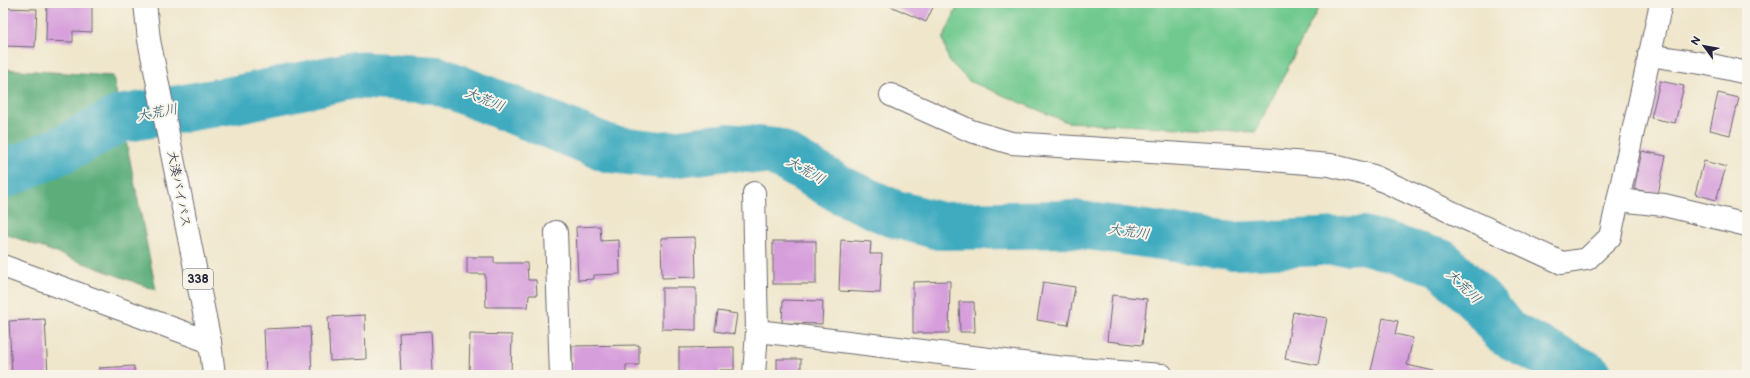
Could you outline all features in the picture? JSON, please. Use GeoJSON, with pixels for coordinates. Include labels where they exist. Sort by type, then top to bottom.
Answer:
{"type":"FeatureCollection","features":[{"type":"Feature","properties":{"kind":"main road","name":"大湊バイパス"},"geometry":{"type":"LineString","coordinates":[[145,3],[149,40],[210,342],[214,375]]}},
{"type":"Feature","properties":{"kind":"main road"},"geometry":{"type":"LineString","coordinates":[[891,95],[971,131],[1011,143],[1330,165],[1373,176],[1562,263],[1587,259],[1610,236],[1661,3]]}},
{"type":"Feature","properties":{"kind":"main road"},"geometry":{"type":"LineString","coordinates":[[1649,55],[1707,64],[1747,73]]}},
{"type":"Feature","properties":{"kind":"main road"},"geometry":{"type":"LineString","coordinates":[[754,193],[757,331],[754,375]]}},
{"type":"Feature","properties":{"kind":"main road"},"geometry":{"type":"LineString","coordinates":[[1619,200],[1664,205],[1747,226]]}},
{"type":"Feature","properties":{"kind":"main road"},"geometry":{"type":"LineString","coordinates":[[556,232],[560,375]]}},
{"type":"Feature","properties":{"kind":"main road"},"geometry":{"type":"LineString","coordinates":[[3,266],[210,342]]}},
{"type":"Feature","properties":{"kind":"main road"},"geometry":{"type":"LineString","coordinates":[[757,331],[1064,368],[1162,375]]}},
{"type":"Feature","properties":{"kind":"green space"},"geometry":{"type":"Polygon","coordinates":[[[959,3],[1321,3],[1255,132],[1067,122],[969,81],[949,61],[943,39],[959,3]]]}},
{"type":"Feature","properties":{"kind":"green space"},"geometry":{"type":"Polygon","coordinates":[[[3,69],[113,76],[156,290],[3,233],[3,69]]]}},
{"type":"Feature","properties":{"kind":"building"},"geometry":{"type":"Polygon","coordinates":[[[47,3],[92,3],[92,32],[73,31],[73,42],[46,41],[47,3]]]}},
{"type":"Feature","properties":{"kind":"building"},"geometry":{"type":"Polygon","coordinates":[[[884,3],[935,3],[926,22],[884,3]]]}},
{"type":"Feature","properties":{"kind":"building"},"geometry":{"type":"Polygon","coordinates":[[[3,8],[37,9],[35,47],[3,46],[3,8]]]}},
{"type":"Feature","properties":{"kind":"building"},"geometry":{"type":"Polygon","coordinates":[[[1660,81],[1684,86],[1675,123],[1651,118],[1660,81]]]}},
{"type":"Feature","properties":{"kind":"building"},"geometry":{"type":"Polygon","coordinates":[[[1718,93],[1739,98],[1730,135],[1710,130],[1718,93]]]}},
{"type":"Feature","properties":{"kind":"building"},"geometry":{"type":"Polygon","coordinates":[[[1642,151],[1666,156],[1658,194],[1634,189],[1642,151]]]}},
{"type":"Feature","properties":{"kind":"building"},"geometry":{"type":"Polygon","coordinates":[[[1704,161],[1726,167],[1716,200],[1695,194],[1704,161]]]}},
{"type":"Feature","properties":{"kind":"building"},"geometry":{"type":"Polygon","coordinates":[[[600,226],[601,241],[619,240],[620,274],[594,275],[594,279],[578,280],[576,227],[600,226]]]}},
{"type":"Feature","properties":{"kind":"building"},"geometry":{"type":"Polygon","coordinates":[[[695,237],[696,277],[662,278],[661,238],[695,237]]]}},
{"type":"Feature","properties":{"kind":"building"},"geometry":{"type":"Polygon","coordinates":[[[841,240],[871,242],[870,254],[882,254],[880,293],[839,291],[841,240]]]}},
{"type":"Feature","properties":{"kind":"building"},"geometry":{"type":"Polygon","coordinates":[[[773,241],[816,241],[816,284],[773,284],[773,241]]]}},
{"type":"Feature","properties":{"kind":"building"},"geometry":{"type":"Polygon","coordinates":[[[467,257],[494,257],[494,263],[527,263],[528,280],[536,280],[537,295],[529,295],[528,307],[486,307],[485,274],[467,274],[467,257]]]}},
{"type":"Feature","properties":{"kind":"building"},"geometry":{"type":"Polygon","coordinates":[[[950,281],[949,333],[913,333],[913,282],[950,281]]]}},
{"type":"Feature","properties":{"kind":"building"},"geometry":{"type":"Polygon","coordinates":[[[1043,282],[1075,287],[1068,325],[1037,320],[1043,282]]]}},
{"type":"Feature","properties":{"kind":"building"},"geometry":{"type":"Polygon","coordinates":[[[662,288],[696,288],[696,330],[662,329],[662,288]]]}},
{"type":"Feature","properties":{"kind":"building"},"geometry":{"type":"Polygon","coordinates":[[[1112,295],[1147,299],[1142,345],[1107,341],[1112,295]]]}},
{"type":"Feature","properties":{"kind":"building"},"geometry":{"type":"Polygon","coordinates":[[[783,300],[823,301],[822,324],[782,323],[783,300]]]}},
{"type":"Feature","properties":{"kind":"building"},"geometry":{"type":"Polygon","coordinates":[[[959,302],[974,302],[975,332],[960,332],[959,302]]]}},
{"type":"Feature","properties":{"kind":"building"},"geometry":{"type":"Polygon","coordinates":[[[718,311],[737,314],[734,334],[715,331],[718,311]]]}},
{"type":"Feature","properties":{"kind":"building"},"geometry":{"type":"Polygon","coordinates":[[[1293,312],[1327,318],[1318,365],[1285,359],[1293,312]]]}},
{"type":"Feature","properties":{"kind":"building"},"geometry":{"type":"Polygon","coordinates":[[[365,315],[366,359],[330,361],[328,317],[365,315]]]}},
{"type":"Feature","properties":{"kind":"building"},"geometry":{"type":"Polygon","coordinates":[[[1383,318],[1398,321],[1395,334],[1413,338],[1407,365],[1434,371],[1433,375],[1370,375],[1383,318]]]}},
{"type":"Feature","properties":{"kind":"building"},"geometry":{"type":"Polygon","coordinates":[[[45,319],[48,375],[12,375],[9,321],[45,319]]]}},
{"type":"Feature","properties":{"kind":"building"},"geometry":{"type":"Polygon","coordinates":[[[310,327],[312,375],[266,375],[264,329],[310,327]]]}},
{"type":"Feature","properties":{"kind":"building"},"geometry":{"type":"Polygon","coordinates":[[[431,331],[433,372],[401,374],[399,333],[431,331]]]}},
{"type":"Feature","properties":{"kind":"building"},"geometry":{"type":"Polygon","coordinates":[[[470,334],[512,335],[511,375],[469,375],[470,334]]]}},
{"type":"Feature","properties":{"kind":"building"},"geometry":{"type":"Polygon","coordinates":[[[639,345],[639,365],[626,365],[626,374],[572,375],[572,346],[639,345]]]}},
{"type":"Feature","properties":{"kind":"building"},"geometry":{"type":"Polygon","coordinates":[[[734,347],[734,370],[720,370],[719,375],[679,375],[679,348],[734,347]]]}},
{"type":"Feature","properties":{"kind":"building"},"geometry":{"type":"Polygon","coordinates":[[[777,359],[801,359],[801,375],[777,375],[777,359]]]}},
{"type":"Feature","properties":{"kind":"building"},"geometry":{"type":"Polygon","coordinates":[[[134,366],[134,375],[99,375],[99,368],[134,366]]]}},
{"type":"Feature","properties":{"kind":"waterway","name":"大荒川"},"geometry":{"type":"LineString","coordinates":[[3,175],[63,149],[120,119],[238,99],[354,75],[437,80],[610,149],[661,155],[729,147],[776,152],[843,191],[892,213],[940,226],[1074,224],[1232,246],[1363,240],[1441,263],[1480,301],[1506,333],[1588,375]]}}]}
